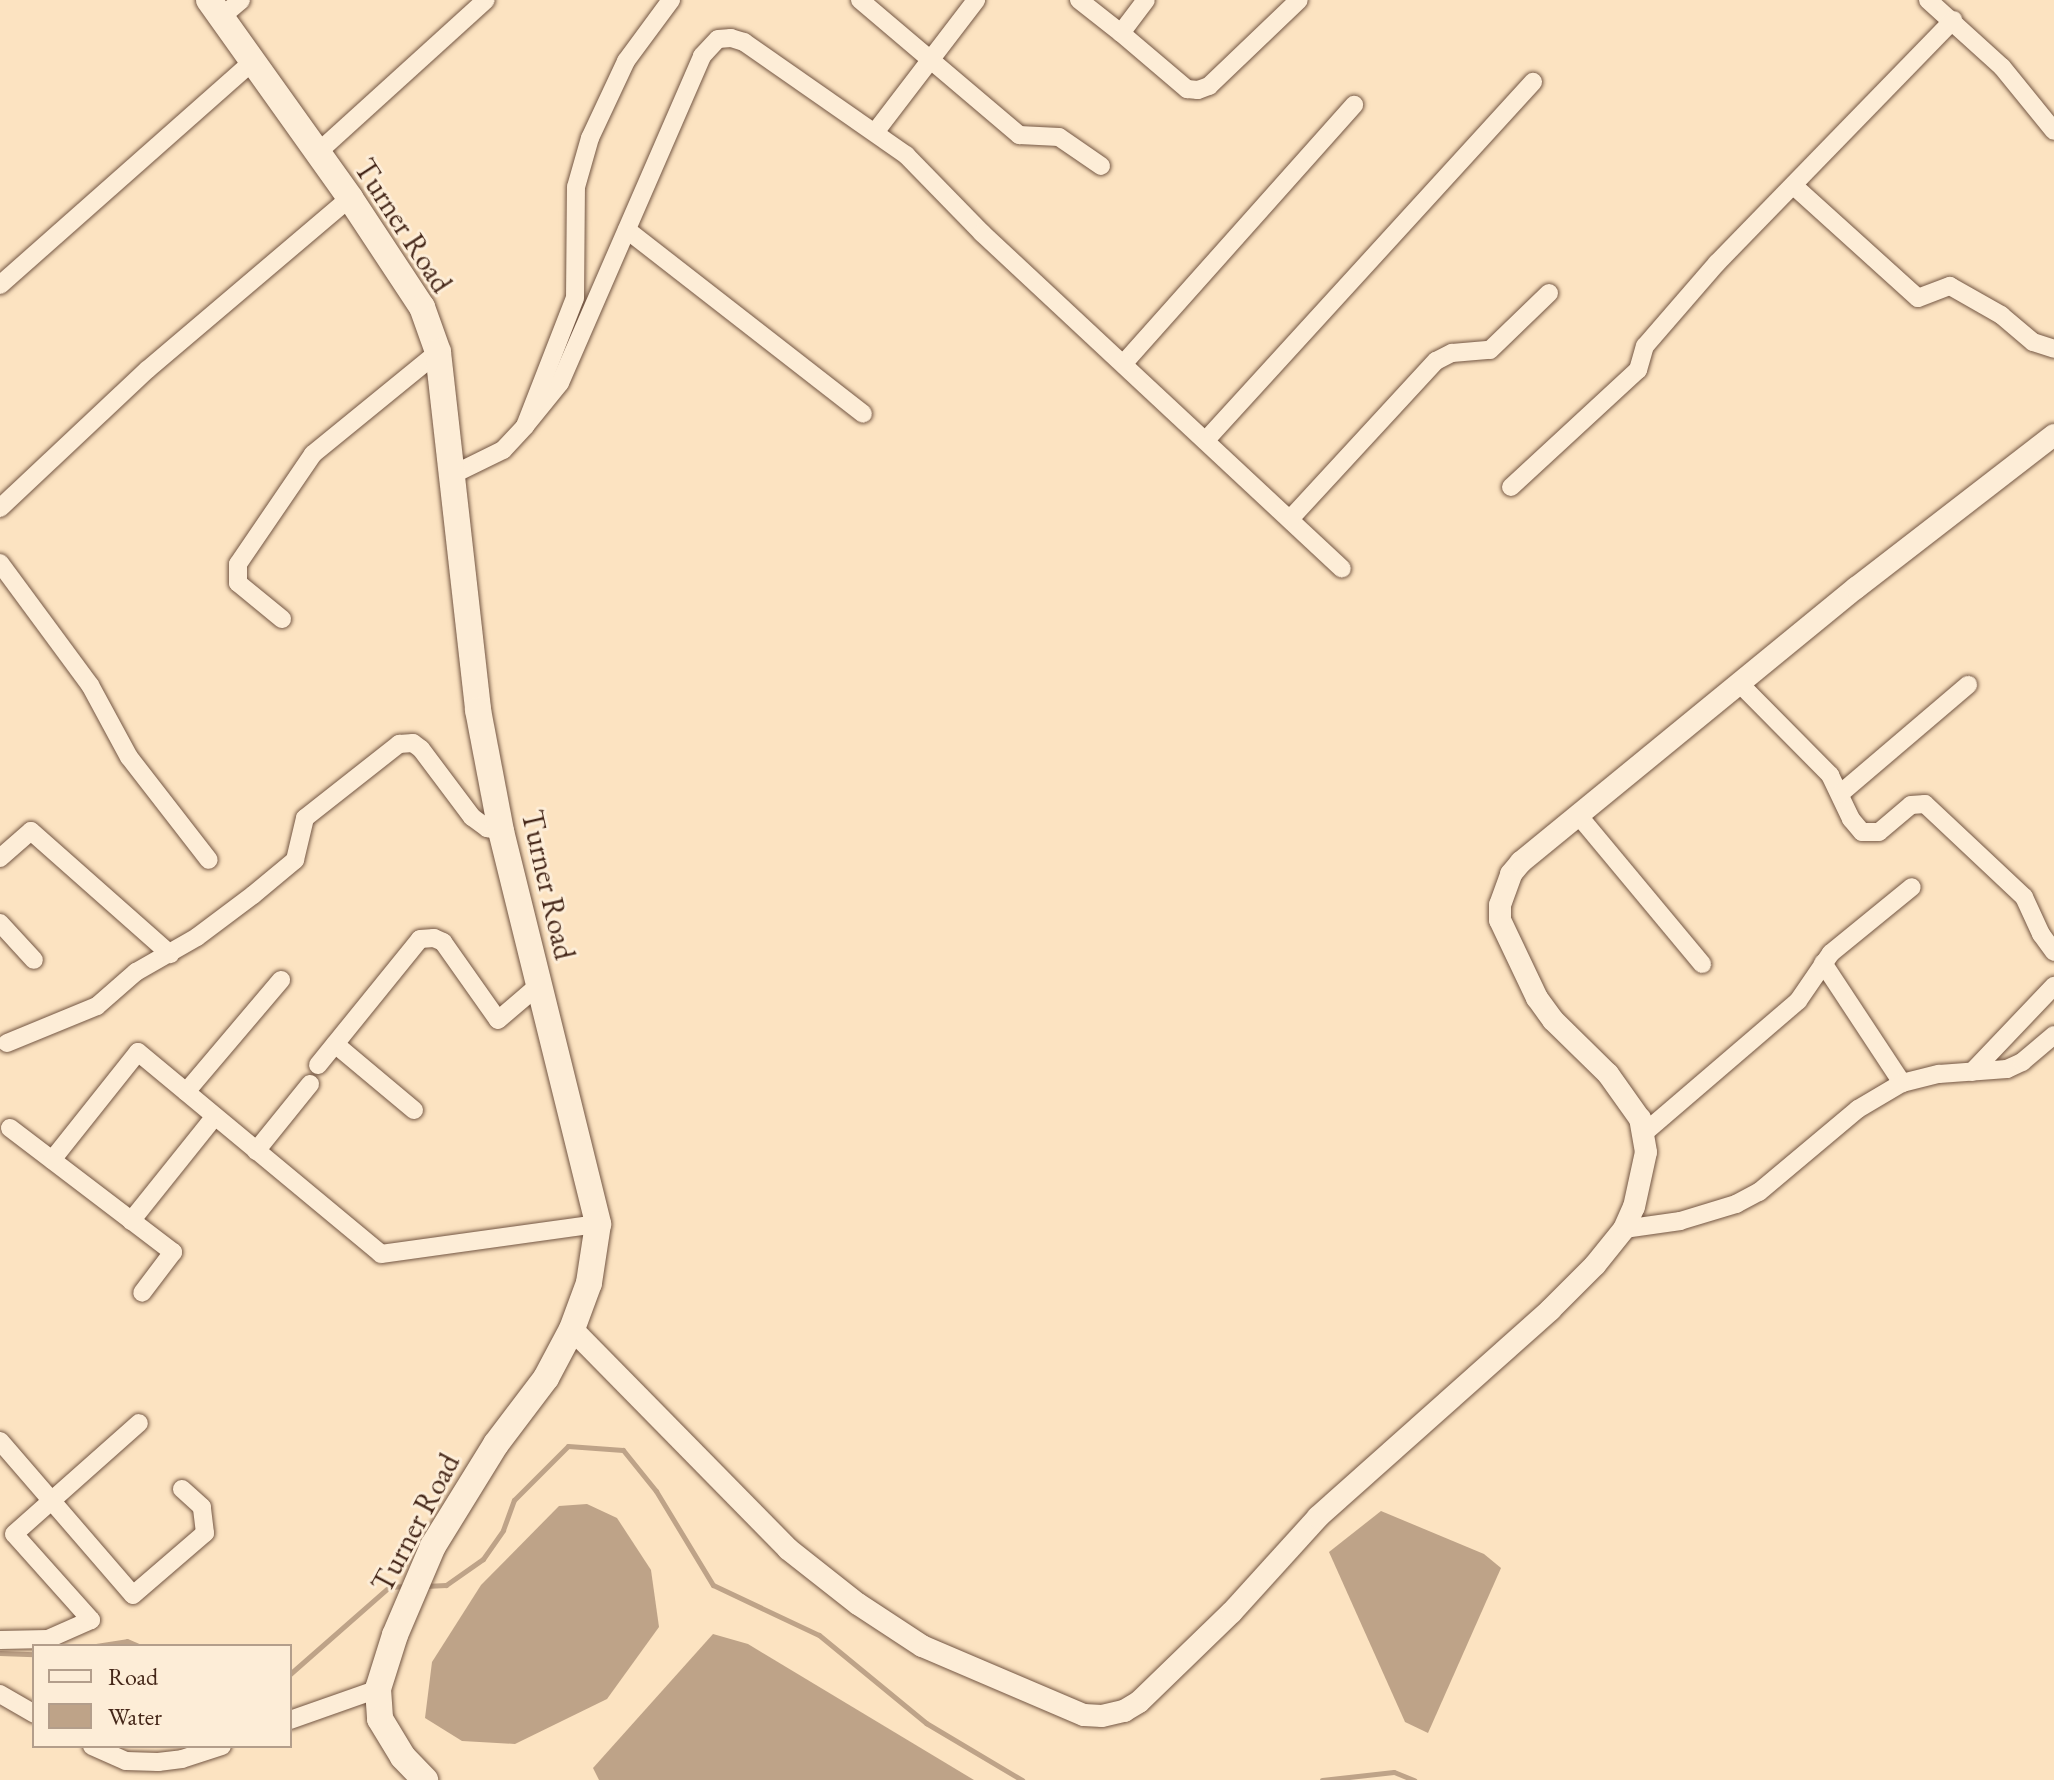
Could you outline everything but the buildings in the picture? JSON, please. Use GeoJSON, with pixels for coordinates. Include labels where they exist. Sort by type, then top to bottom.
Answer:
{"type":"FeatureCollection","features":[{"type":"Feature","properties":{"kind":"main road","name":"Turner Road"},"geometry":{"type":"LineString","coordinates":[[224,6],[252,62],[350,198],[422,307],[438,352],[478,710],[501,831],[598,1224],[589,1283],[572,1329],[546,1378],[496,1444],[433,1546],[395,1635],[378,1689],[380,1719],[403,1757],[425,1780]]}},
{"type":"Feature","properties":{"kind":"street"},"geometry":{"type":"LineString","coordinates":[[316,154],[486,0]]}},
{"type":"Feature","properties":{"kind":"street"},"geometry":{"type":"LineString","coordinates":[[525,426],[575,298],[576,187],[590,138],[626,61],[671,0]]}},
{"type":"Feature","properties":{"kind":"street"},"geometry":{"type":"LineString","coordinates":[[860,0],[1019,135],[1059,137],[1101,166]]}},
{"type":"Feature","properties":{"kind":"street"},"geometry":{"type":"LineString","coordinates":[[876,131],[932,62],[976,0]]}},
{"type":"Feature","properties":{"kind":"street"},"geometry":{"type":"LineString","coordinates":[[1079,0],[1187,89],[1198,90],[1209,86],[1299,0]]}},
{"type":"Feature","properties":{"kind":"street"},"geometry":{"type":"LineString","coordinates":[[1121,33],[1146,0]]}},
{"type":"Feature","properties":{"kind":"street"},"geometry":{"type":"LineString","coordinates":[[1928,0],[2002,67],[2054,131]]}},
{"type":"Feature","properties":{"kind":"street"},"geometry":{"type":"LineString","coordinates":[[1511,487],[1638,370],[1645,346],[1717,263],[1953,20]]}},
{"type":"Feature","properties":{"kind":"street"},"geometry":{"type":"LineString","coordinates":[[452,475],[503,450],[560,383],[702,56],[718,39],[744,42],[876,131],[906,155],[982,233],[1291,518],[1342,569]]}},
{"type":"Feature","properties":{"kind":"street"},"geometry":{"type":"LineString","coordinates":[[0,285],[252,62]]}},
{"type":"Feature","properties":{"kind":"street"},"geometry":{"type":"LineString","coordinates":[[1206,440],[1533,82]]}},
{"type":"Feature","properties":{"kind":"street"},"geometry":{"type":"LineString","coordinates":[[1124,363],[1354,105]]}},
{"type":"Feature","properties":{"kind":"street"},"geometry":{"type":"LineString","coordinates":[[1794,186],[1918,298],[1950,286],[2001,315],[2033,342],[2054,349]]}},
{"type":"Feature","properties":{"kind":"street"},"geometry":{"type":"LineString","coordinates":[[0,508],[147,370],[350,198]]}},
{"type":"Feature","properties":{"kind":"street"},"geometry":{"type":"LineString","coordinates":[[627,230],[863,414]]}},
{"type":"Feature","properties":{"kind":"street"},"geometry":{"type":"LineString","coordinates":[[1291,518],[1436,361],[1452,353],[1490,350],[1549,293]]}},
{"type":"Feature","properties":{"kind":"street"},"geometry":{"type":"LineString","coordinates":[[282,619],[238,583],[238,564],[313,454],[438,352]]}},
{"type":"Feature","properties":{"kind":"street"},"geometry":{"type":"LineString","coordinates":[[572,1329],[779,1540],[858,1604],[922,1646],[1084,1715],[1102,1716],[1124,1711],[1139,1702],[1232,1612],[1318,1517],[1550,1310],[1595,1265],[1624,1229],[1634,1207],[1646,1152],[1644,1133],[1634,1107],[1608,1074],[1537,998],[1500,920],[1500,905],[1511,874],[1578,815],[1856,588],[2054,435]]}},
{"type":"Feature","properties":{"kind":"street"},"geometry":{"type":"LineString","coordinates":[[0,563],[90,685],[129,757],[209,860]]}},
{"type":"Feature","properties":{"kind":"street"},"geometry":{"type":"LineString","coordinates":[[1741,685],[1830,775],[1851,819],[1869,834],[1879,832],[1911,805],[1921,803],[1929,807],[2029,903],[2041,934],[2054,952]]}},
{"type":"Feature","properties":{"kind":"street"},"geometry":{"type":"LineString","coordinates":[[1841,793],[1968,685]]}},
{"type":"Feature","properties":{"kind":"street"},"geometry":{"type":"LineString","coordinates":[[7,1043],[97,1006],[136,972],[170,954],[253,895],[295,860],[305,818],[399,744],[413,743],[421,749],[472,817],[487,828],[501,831]]}},
{"type":"Feature","properties":{"kind":"street"},"geometry":{"type":"LineString","coordinates":[[1578,815],[1702,964]]}},
{"type":"Feature","properties":{"kind":"street"},"geometry":{"type":"LineString","coordinates":[[0,858],[31,831],[170,954]]}},
{"type":"Feature","properties":{"kind":"street"},"geometry":{"type":"LineString","coordinates":[[1644,1133],[1798,1001],[1823,963],[1912,887]]}},
{"type":"Feature","properties":{"kind":"street"},"geometry":{"type":"LineString","coordinates":[[0,923],[34,960]]}},
{"type":"Feature","properties":{"kind":"street"},"geometry":{"type":"LineString","coordinates":[[318,1065],[420,939],[434,938],[443,942],[498,1020],[539,985]]}},
{"type":"Feature","properties":{"kind":"street"},"geometry":{"type":"LineString","coordinates":[[1823,963],[1902,1083]]}},
{"type":"Feature","properties":{"kind":"street"},"geometry":{"type":"LineString","coordinates":[[186,1092],[281,980]]}},
{"type":"Feature","properties":{"kind":"street"},"geometry":{"type":"LineString","coordinates":[[1972,1072],[2054,986]]}},
{"type":"Feature","properties":{"kind":"street"},"geometry":{"type":"LineString","coordinates":[[1624,1229],[1680,1221],[1736,1204],[1759,1192],[1858,1109],[1902,1083],[1924,1076],[1999,1071],[2015,1066],[2054,1035]]}},
{"type":"Feature","properties":{"kind":"street"},"geometry":{"type":"LineString","coordinates":[[335,1044],[414,1110]]}},
{"type":"Feature","properties":{"kind":"street"},"geometry":{"type":"LineString","coordinates":[[52,1160],[138,1052],[381,1254],[598,1224]]}},
{"type":"Feature","properties":{"kind":"street"},"geometry":{"type":"LineString","coordinates":[[256,1151],[310,1084]]}},
{"type":"Feature","properties":{"kind":"street"},"geometry":{"type":"LineString","coordinates":[[131,1221],[215,1116]]}},
{"type":"Feature","properties":{"kind":"street"},"geometry":{"type":"LineString","coordinates":[[10,1128],[173,1252],[142,1293]]}},
{"type":"Feature","properties":{"kind":"street"},"geometry":{"type":"LineString","coordinates":[[0,1640],[48,1639],[91,1620],[14,1534],[139,1423]]}},
{"type":"Feature","properties":{"kind":"street"},"geometry":{"type":"LineString","coordinates":[[0,1441],[133,1595],[205,1533],[202,1507],[182,1489]]}},
{"type":"Feature","properties":{"kind":"street"},"geometry":{"type":"LineString","coordinates":[[292,1719],[378,1689]]}},
{"type":"Feature","properties":{"kind":"street"},"geometry":{"type":"LineString","coordinates":[[0,1694],[32,1713]]}},
{"type":"Feature","properties":{"kind":"street"},"geometry":{"type":"LineString","coordinates":[[97,1748],[126,1761],[158,1762],[182,1759],[216,1748]]}},
{"type":"Feature","properties":{"kind":"water"},"geometry":{"type":"Polygon","coordinates":[[[587,1504],[617,1518],[651,1570],[659,1627],[607,1699],[515,1744],[462,1741],[425,1718],[432,1662],[481,1585],[559,1506],[587,1504]]]}},
{"type":"Feature","properties":{"kind":"water"},"geometry":{"type":"Polygon","coordinates":[[[1381,1511],[1484,1554],[1501,1568],[1428,1733],[1405,1722],[1329,1552],[1381,1511]]]}},
{"type":"Feature","properties":{"kind":"water"},"geometry":{"type":"Polygon","coordinates":[[[713,1634],[748,1644],[974,1780],[599,1780],[593,1768],[713,1634]]]}},
{"type":"Feature","properties":{"kind":"waterway"},"geometry":{"type":"LineString","coordinates":[[425,1586],[446,1585],[483,1559],[503,1530],[514,1500],[568,1446],[623,1450],[656,1491],[713,1585],[819,1635],[926,1723],[1022,1780]]}},
{"type":"Feature","properties":{"kind":"waterway"},"geometry":{"type":"LineString","coordinates":[[292,1672],[389,1587],[407,1586]]}},
{"type":"Feature","properties":{"kind":"waterway"},"geometry":{"type":"LineString","coordinates":[[108,1644],[127,1641],[134,1644]]}},
{"type":"Feature","properties":{"kind":"waterway"},"geometry":{"type":"LineString","coordinates":[[0,1653],[32,1654]]}},
{"type":"Feature","properties":{"kind":"waterway"},"geometry":{"type":"LineString","coordinates":[[1322,1780],[1394,1772],[1414,1780]]}}]}
